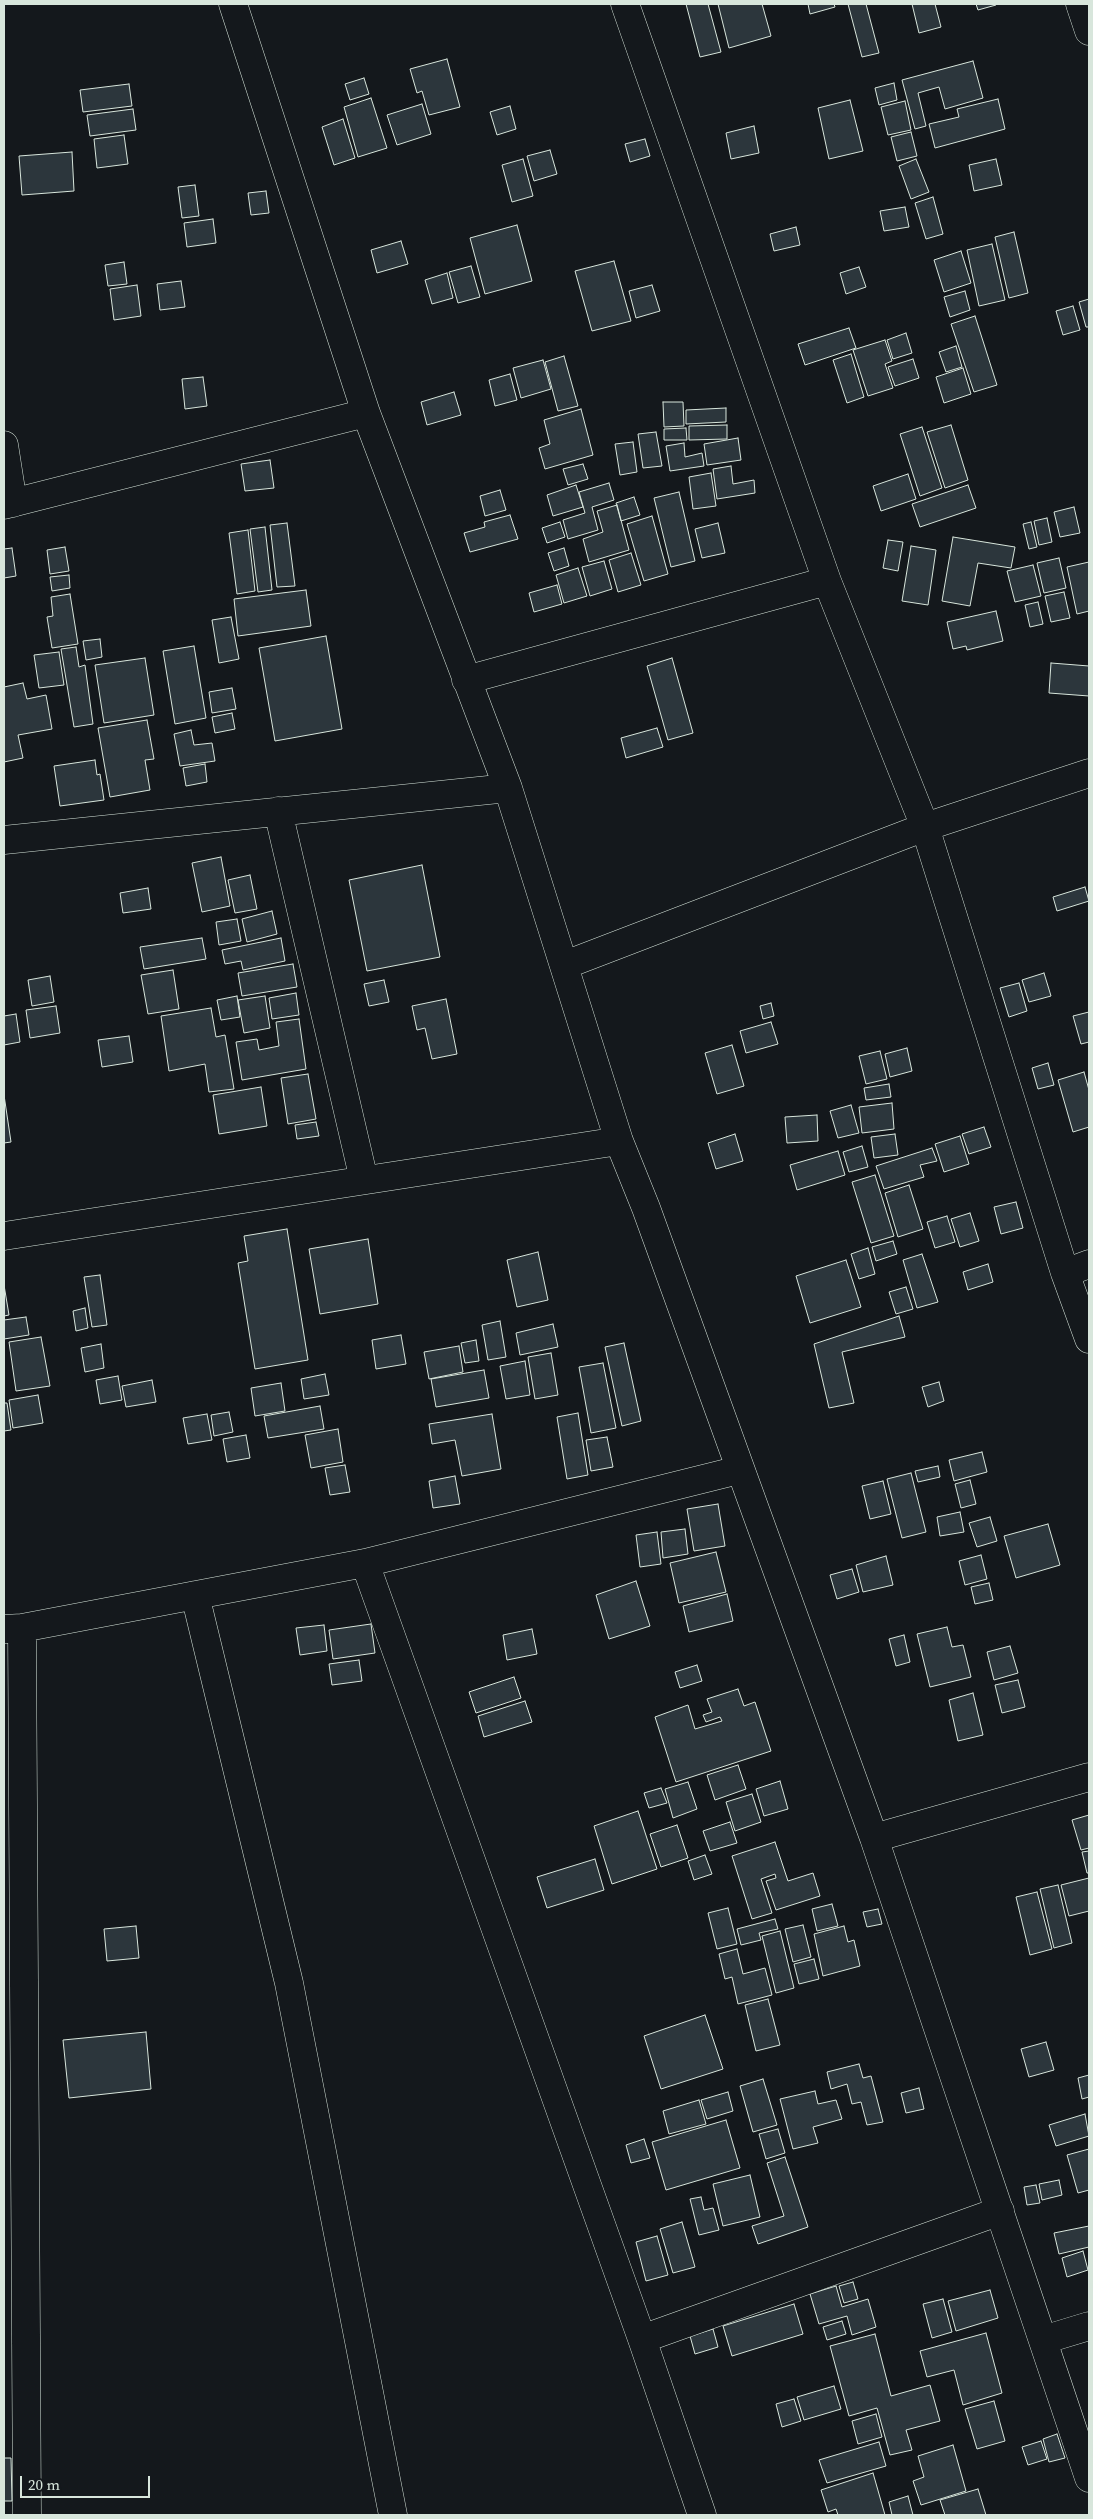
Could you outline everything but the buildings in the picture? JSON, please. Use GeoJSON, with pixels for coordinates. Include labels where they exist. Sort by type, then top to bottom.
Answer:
{"type":"FeatureCollection","features":[{"type":"Feature","properties":{"kind":"street"},"geometry":{"type":"LineString","coordinates":[[233,4],[366,413],[508,788],[619,1141],[646,1208],[739,1470],[874,1838],[1089,2478]]}},
{"type":"Feature","properties":{"kind":"street"},"geometry":{"type":"LineString","coordinates":[[625,4],[827,581],[925,827],[1077,1269],[1089,1338]]}},
{"type":"Feature","properties":{"kind":"street"},"geometry":{"type":"LineString","coordinates":[[1080,4],[1089,31]]}},
{"type":"Feature","properties":{"kind":"street"},"geometry":{"type":"LineString","coordinates":[[4,444],[8,504],[366,413]]}},
{"type":"Feature","properties":{"kind":"street"},"geometry":{"type":"LineString","coordinates":[[466,680],[827,581]]}},
{"type":"Feature","properties":{"kind":"street"},"geometry":{"type":"LineString","coordinates":[[565,965],[925,827],[1089,773]]}},
{"type":"Feature","properties":{"kind":"street"},"geometry":{"type":"LineString","coordinates":[[4,840],[508,788]]}},
{"type":"Feature","properties":{"kind":"street"},"geometry":{"type":"LineString","coordinates":[[278,812],[364,1180]]}},
{"type":"Feature","properties":{"kind":"street"},"geometry":{"type":"LineString","coordinates":[[4,1236],[619,1141]]}},
{"type":"Feature","properties":{"kind":"street"},"geometry":{"type":"LineString","coordinates":[[27,2515],[15,2429],[13,1629],[365,1563],[739,1470]]}},
{"type":"Feature","properties":{"kind":"street"},"geometry":{"type":"LineString","coordinates":[[365,1563],[642,2339],[702,2515]]}},
{"type":"Feature","properties":{"kind":"street"},"geometry":{"type":"LineString","coordinates":[[195,1596],[289,1983],[393,2515]]}},
{"type":"Feature","properties":{"kind":"street"},"geometry":{"type":"LineString","coordinates":[[874,1838],[1089,1777]]}},
{"type":"Feature","properties":{"kind":"street"},"geometry":{"type":"LineString","coordinates":[[642,2339],[1000,2211]]}},
{"type":"Feature","properties":{"kind":"street"},"geometry":{"type":"LineString","coordinates":[[1043,2340],[1089,2326]]}}]}
